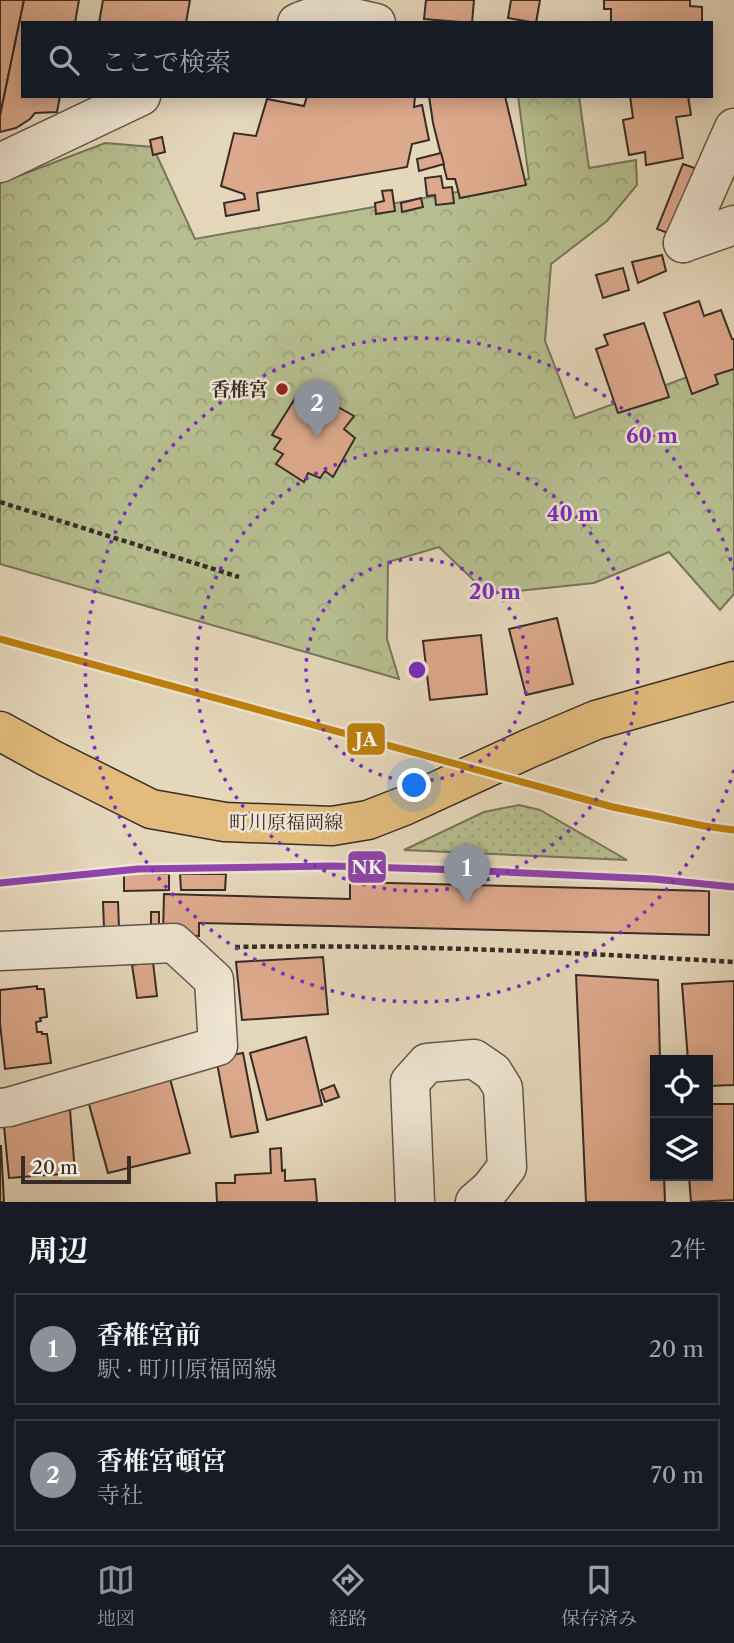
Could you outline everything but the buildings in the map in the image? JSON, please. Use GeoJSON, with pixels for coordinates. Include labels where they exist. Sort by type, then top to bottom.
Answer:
{"type":"FeatureCollection","features":[{"type":"Feature","properties":{"kind":"main road","name":"町川原福岡線"},"geometry":{"type":"LineString","coordinates":[[0,731],[151,809],[225,822],[332,826],[368,820],[404,806],[596,720],[734,681]]}},
{"type":"Feature","properties":{"kind":"street"},"geometry":{"type":"LineString","coordinates":[[302,21],[334,14],[367,21]]}},
{"type":"Feature","properties":{"kind":"street"},"geometry":{"type":"LineString","coordinates":[[0,163],[137,98]]}},
{"type":"Feature","properties":{"kind":"street"},"geometry":{"type":"LineString","coordinates":[[734,128],[683,243],[734,225]]}},
{"type":"Feature","properties":{"kind":"street"},"geometry":{"type":"LineString","coordinates":[[0,951],[174,943],[214,979],[218,1046],[0,1108]]}},
{"type":"Feature","properties":{"kind":"street"},"geometry":{"type":"LineString","coordinates":[[415,1202],[410,1082],[427,1063],[474,1059],[493,1072],[503,1087],[507,1167],[475,1202]]}},
{"type":"Feature","properties":{"kind":"path"},"geometry":{"type":"LineString","coordinates":[[0,502],[239,577]]}},
{"type":"Feature","properties":{"kind":"path"},"geometry":{"type":"LineString","coordinates":[[214,979],[230,947],[374,946],[734,962]]}},
{"type":"Feature","properties":{"kind":"green space","name":"香椎宮"},"geometry":{"type":"Polygon","coordinates":[[[518,98],[579,98],[589,168],[636,160],[637,185],[607,221],[551,264],[545,341],[575,418],[734,360],[734,594],[720,610],[669,552],[594,583],[488,594],[439,547],[388,562],[387,639],[399,679],[0,564],[0,183],[105,143],[153,147],[195,239],[529,179],[518,98]]]}},
{"type":"Feature","properties":{"kind":"green space"},"geometry":{"type":"Polygon","coordinates":[[[519,805],[540,810],[627,860],[404,850],[484,812],[519,805]]]}},
{"type":"Feature","properties":{"kind":"transit line","name":"JA"},"geometry":{"type":"LineString","coordinates":[[0,639],[613,807],[734,830]]}},
{"type":"Feature","properties":{"kind":"transit line","name":"NK"},"geometry":{"type":"LineString","coordinates":[[0,883],[138,869],[332,866],[654,879],[734,887]]}},
{"type":"Feature","properties":{"kind":"place","name":"香椎宮"},"geometry":{"type":"Point","coordinates":[282,389]}},
{"type":"Feature","properties":{"kind":"place","name":"香椎宮頓宮"},"geometry":{"type":"Point","coordinates":[317,438]}},
{"type":"Feature","properties":{"kind":"place","name":"香椎宮前"},"geometry":{"type":"Point","coordinates":[467,903]}}]}
